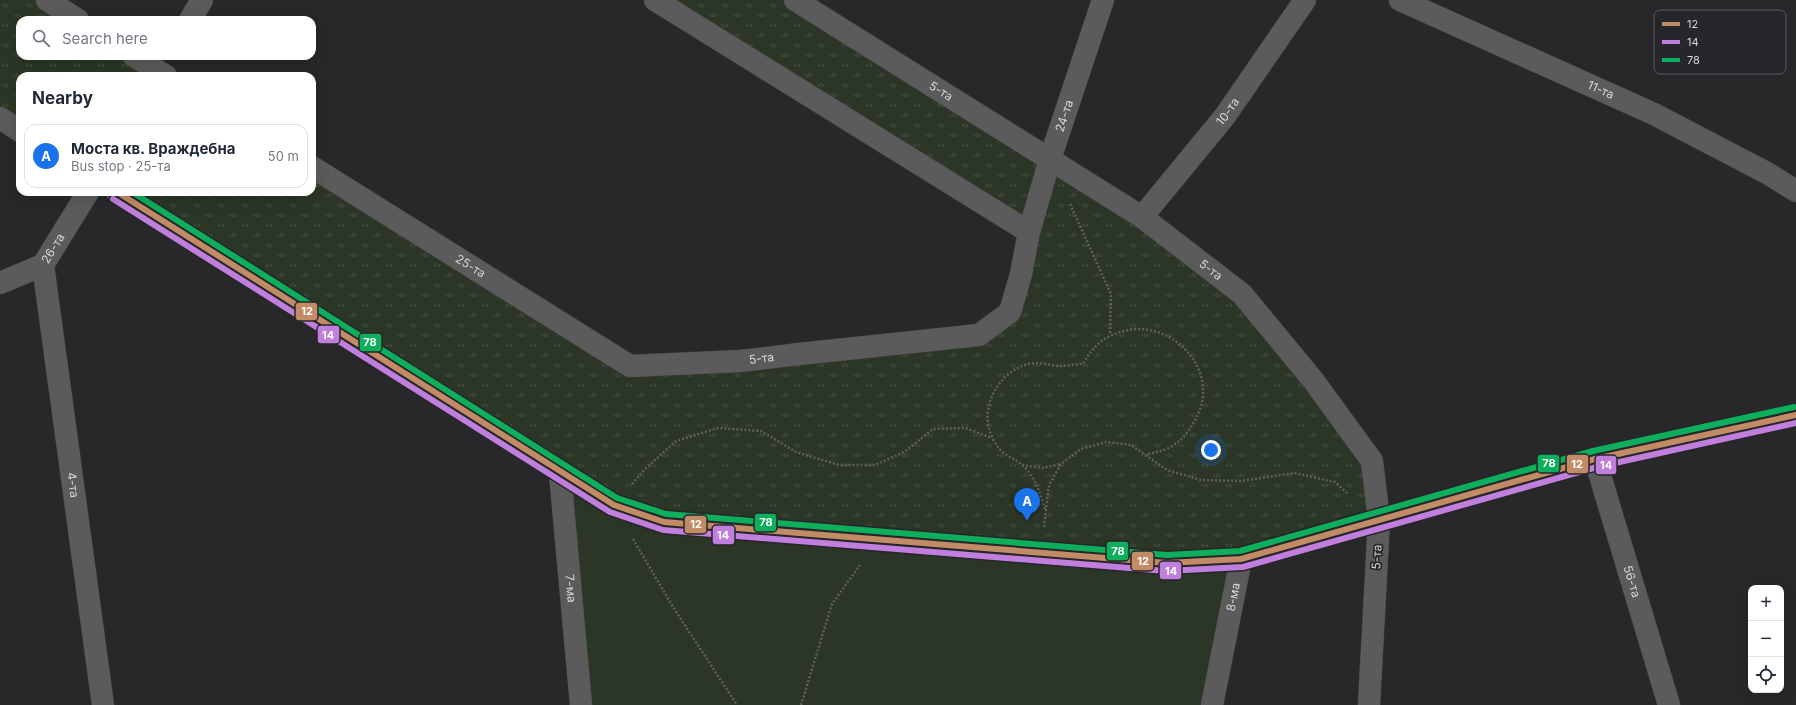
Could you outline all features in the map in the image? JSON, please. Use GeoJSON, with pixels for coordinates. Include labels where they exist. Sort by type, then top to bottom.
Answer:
{"type":"FeatureCollection","features":[{"type":"Feature","properties":{"kind":"street"},"geometry":{"type":"LineString","coordinates":[[46,0],[72,16]]}},
{"type":"Feature","properties":{"kind":"street"},"geometry":{"type":"LineString","coordinates":[[192,16],[202,0]]}},
{"type":"Feature","properties":{"kind":"street"},"geometry":{"type":"LineString","coordinates":[[655,0],[1029,232]]}},
{"type":"Feature","properties":{"kind":"street","name":"5-та"},"geometry":{"type":"LineString","coordinates":[[795,0],[1142,217],[1242,294],[1313,380],[1372,461],[1379,520],[1369,705]]}},
{"type":"Feature","properties":{"kind":"street","name":"24-та"},"geometry":{"type":"LineString","coordinates":[[1029,232],[1050,159],[1103,0]]}},
{"type":"Feature","properties":{"kind":"street","name":"10-та"},"geometry":{"type":"LineString","coordinates":[[1142,217],[1225,116],[1305,0]]}},
{"type":"Feature","properties":{"kind":"street","name":"11-та"},"geometry":{"type":"LineString","coordinates":[[1400,0],[1654,114],[1767,173],[1796,191]]}},
{"type":"Feature","properties":{"kind":"street"},"geometry":{"type":"LineString","coordinates":[[142,60],[162,70]]}},
{"type":"Feature","properties":{"kind":"street"},"geometry":{"type":"LineString","coordinates":[[0,118],[16,128]]}},
{"type":"Feature","properties":{"kind":"street","name":"25-та"},"geometry":{"type":"LineString","coordinates":[[316,170],[630,366]]}},
{"type":"Feature","properties":{"kind":"street","name":"26-та"},"geometry":{"type":"LineString","coordinates":[[0,283],[43,265],[86,196]]}},
{"type":"Feature","properties":{"kind":"street"},"geometry":{"type":"LineString","coordinates":[[123,196],[560,473],[614,505],[664,522],[1167,563],[1240,559],[1595,459],[1796,415]]}},
{"type":"Feature","properties":{"kind":"street","name":"5-та"},"geometry":{"type":"LineString","coordinates":[[630,366],[741,361],[979,335],[1010,312],[1021,274],[1029,232]]}},
{"type":"Feature","properties":{"kind":"street","name":"4-та"},"geometry":{"type":"LineString","coordinates":[[43,265],[103,705]]}},
{"type":"Feature","properties":{"kind":"street","name":"56-та"},"geometry":{"type":"LineString","coordinates":[[1595,459],[1669,705]]}},
{"type":"Feature","properties":{"kind":"street","name":"7-ма"},"geometry":{"type":"LineString","coordinates":[[560,473],[581,705]]}},
{"type":"Feature","properties":{"kind":"street","name":"8-ма"},"geometry":{"type":"LineString","coordinates":[[1212,705],[1240,559]]}},
{"type":"Feature","properties":{"kind":"path"},"geometry":{"type":"LineString","coordinates":[[1069,201],[1111,294],[1110,335]]}},
{"type":"Feature","properties":{"kind":"path"},"geometry":{"type":"LineString","coordinates":[[1045,509],[1038,485],[1022,465],[1004,454],[992,438],[987,418],[990,398],[1000,381],[1017,368],[1037,363],[1058,366],[1083,364],[1091,350],[1110,335],[1135,328],[1161,332],[1183,345],[1198,366],[1203,390],[1199,415],[1186,436],[1165,450],[1146,454]]}},
{"type":"Feature","properties":{"kind":"path"},"geometry":{"type":"LineString","coordinates":[[737,705],[673,607],[614,505],[645,469],[676,441],[718,428],[761,431],[796,452],[838,465],[875,465],[904,452],[933,429],[965,428],[992,438]]}},
{"type":"Feature","properties":{"kind":"path"},"geometry":{"type":"LineString","coordinates":[[1042,553],[1045,509],[1049,485],[1061,464],[1081,449],[1106,442],[1131,445],[1167,470],[1201,480],[1241,481],[1294,473],[1335,482],[1379,520]]}},
{"type":"Feature","properties":{"kind":"path"},"geometry":{"type":"LineString","coordinates":[[1022,465],[1042,468],[1061,464]]}},
{"type":"Feature","properties":{"kind":"path"},"geometry":{"type":"LineString","coordinates":[[801,705],[832,604],[878,539]]}},
{"type":"Feature","properties":{"kind":"green space"},"geometry":{"type":"Polygon","coordinates":[[[0,0],[47,0],[72,16],[16,16],[16,60],[140,60],[160,72],[16,72],[16,128],[0,118],[0,0]]]}},
{"type":"Feature","properties":{"kind":"green space"},"geometry":{"type":"Polygon","coordinates":[[[655,0],[795,0],[1242,294],[1372,461],[1379,520],[1241,559],[664,522],[614,505],[123,196],[316,196],[316,170],[630,366],[979,335],[1010,312],[1029,232],[655,0]]]}},
{"type":"Feature","properties":{"kind":"green space"},"geometry":{"type":"Polygon","coordinates":[[[560,473],[1241,559],[1212,705],[581,705],[560,473]]]}},
{"type":"Feature","properties":{"kind":"transit line","name":"12"},"geometry":{"type":"LineString","coordinates":[[123,196],[614,505],[664,522],[1167,563],[1241,559],[1595,459],[1796,415]]}},
{"type":"Feature","properties":{"kind":"transit line","name":"78"},"geometry":{"type":"LineString","coordinates":[[138,196],[617,498],[666,514],[1167,555],[1240,551],[1593,451],[1794,407]]}},
{"type":"Feature","properties":{"kind":"transit line","name":"14"},"geometry":{"type":"LineString","coordinates":[[113,199],[610,512],[663,530],[1166,571],[1243,567],[1597,467],[1796,423]]}},
{"type":"Feature","properties":{"kind":"place","name":"Моста кв. Враждебна"},"geometry":{"type":"Point","coordinates":[1027,521]}}]}
